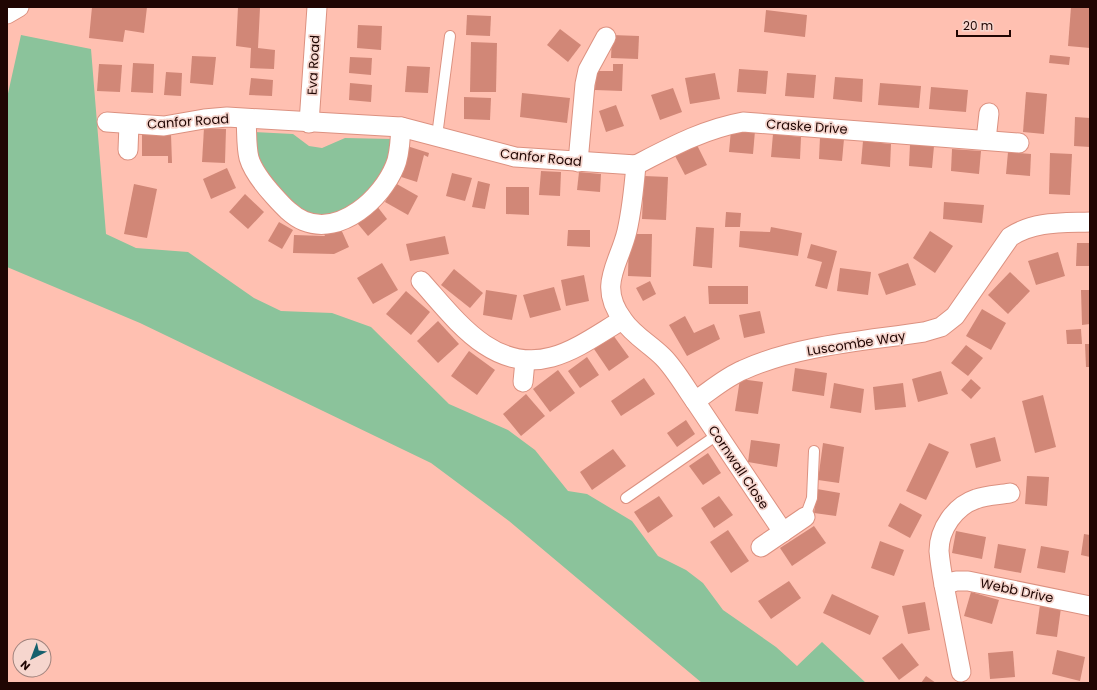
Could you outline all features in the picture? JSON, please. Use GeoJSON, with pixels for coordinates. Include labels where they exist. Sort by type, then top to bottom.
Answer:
{"type":"FeatureCollection","features":[{"type":"Feature","properties":{"kind":"street"},"geometry":{"type":"LineString","coordinates":[[7,14],[19,7]]}},
{"type":"Feature","properties":{"kind":"street","name":"Eva Road"},"geometry":{"type":"LineString","coordinates":[[309,123],[313,7]]}},
{"type":"Feature","properties":{"kind":"street"},"geometry":{"type":"LineString","coordinates":[[578,162],[585,84],[588,70],[606,37]]}},
{"type":"Feature","properties":{"kind":"street"},"geometry":{"type":"LineString","coordinates":[[986,140],[989,113]]}},
{"type":"Feature","properties":{"kind":"street","name":"Canfor Road"},"geometry":{"type":"LineString","coordinates":[[107,122],[164,126],[204,119],[246,119],[401,128],[437,136],[482,150],[515,157],[636,165]]}},
{"type":"Feature","properties":{"kind":"street","name":"Canfor Road"},"geometry":{"type":"LineString","coordinates":[[246,119],[248,148],[253,167],[269,190],[286,210],[304,221],[316,224],[332,224],[345,218],[371,200],[388,182],[396,165],[401,128]]}},
{"type":"Feature","properties":{"kind":"street","name":"Craske Drive"},"geometry":{"type":"LineString","coordinates":[[636,165],[702,132],[720,126],[743,122],[1019,143]]}},
{"type":"Feature","properties":{"kind":"street","name":"Canfor Road"},"geometry":{"type":"LineString","coordinates":[[128,150],[129,124]]}},
{"type":"Feature","properties":{"kind":"street"},"geometry":{"type":"LineString","coordinates":[[636,165],[632,205],[626,234],[610,278],[612,298],[622,320],[638,337],[664,358],[695,401]]}},
{"type":"Feature","properties":{"kind":"street","name":"Luscombe Way"},"geometry":{"type":"LineString","coordinates":[[695,401],[742,370],[774,358],[813,350],[924,332],[941,327],[955,316],[1010,237],[1022,229],[1038,224],[1090,222]]}},
{"type":"Feature","properties":{"kind":"street"},"geometry":{"type":"LineString","coordinates":[[421,281],[474,338],[491,350],[525,361],[553,357],[587,342],[622,320]]}},
{"type":"Feature","properties":{"kind":"street"},"geometry":{"type":"LineString","coordinates":[[523,382],[525,361]]}},
{"type":"Feature","properties":{"kind":"street","name":"Cornwall Close"},"geometry":{"type":"LineString","coordinates":[[695,401],[783,532]]}},
{"type":"Feature","properties":{"kind":"street"},"geometry":{"type":"LineString","coordinates":[[960,672],[939,550],[942,535],[950,518],[962,505],[977,498],[1010,494]]}},
{"type":"Feature","properties":{"kind":"street"},"geometry":{"type":"LineString","coordinates":[[761,546],[805,517]]}},
{"type":"Feature","properties":{"kind":"street","name":"Webb Drive"},"geometry":{"type":"LineString","coordinates":[[944,585],[956,581],[968,580],[1090,606]]}},
{"type":"Feature","properties":{"kind":"lane"},"geometry":{"type":"LineString","coordinates":[[437,136],[450,36]]}},
{"type":"Feature","properties":{"kind":"lane"},"geometry":{"type":"LineString","coordinates":[[626,498],[717,435]]}},
{"type":"Feature","properties":{"kind":"lane"},"geometry":{"type":"LineString","coordinates":[[805,517],[812,498],[814,451]]}},
{"type":"Feature","properties":{"kind":"green space"},"geometry":{"type":"Polygon","coordinates":[[[21,35],[91,49],[106,234],[136,248],[188,252],[254,298],[281,311],[332,313],[371,327],[449,404],[508,430],[535,450],[568,491],[587,494],[632,521],[658,556],[686,570],[703,583],[723,610],[776,647],[797,666],[822,642],[866,683],[702,683],[509,521],[431,463],[140,323],[7,267],[7,98],[21,35]]]}},
{"type":"Feature","properties":{"kind":"green space"},"geometry":{"type":"Polygon","coordinates":[[[254,132],[293,134],[309,146],[322,148],[345,138],[393,139],[391,154],[385,168],[367,193],[355,203],[341,210],[327,214],[312,215],[296,207],[287,199],[264,170],[256,153],[254,132]]]}},
{"type":"Feature","properties":{"kind":"building"},"geometry":{"type":"Polygon","coordinates":[[[92,7],[147,7],[144,33],[125,30],[123,42],[89,38],[92,7]]]}},
{"type":"Feature","properties":{"kind":"building"},"geometry":{"type":"Polygon","coordinates":[[[238,7],[260,8],[258,48],[275,50],[274,69],[250,68],[251,48],[236,46],[238,7]]]}},
{"type":"Feature","properties":{"kind":"building"},"geometry":{"type":"Polygon","coordinates":[[[1071,7],[1090,7],[1090,48],[1068,46],[1071,7]]]}},
{"type":"Feature","properties":{"kind":"building"},"geometry":{"type":"Polygon","coordinates":[[[766,10],[807,15],[805,37],[764,32],[766,10]]]}},
{"type":"Feature","properties":{"kind":"building"},"geometry":{"type":"Polygon","coordinates":[[[467,15],[491,16],[490,36],[466,35],[467,15]]]}},
{"type":"Feature","properties":{"kind":"building"},"geometry":{"type":"Polygon","coordinates":[[[358,25],[382,26],[381,50],[357,48],[358,25]]]}},
{"type":"Feature","properties":{"kind":"building"},"geometry":{"type":"Polygon","coordinates":[[[560,29],[581,45],[568,62],[547,45],[560,29]]]}},
{"type":"Feature","properties":{"kind":"building"},"geometry":{"type":"Polygon","coordinates":[[[612,35],[639,36],[638,59],[611,58],[612,35]]]}},
{"type":"Feature","properties":{"kind":"building"},"geometry":{"type":"Polygon","coordinates":[[[471,42],[497,43],[496,92],[470,92],[471,42]]]}},
{"type":"Feature","properties":{"kind":"building"},"geometry":{"type":"Polygon","coordinates":[[[1050,55],[1070,57],[1069,65],[1049,63],[1050,55]]]}},
{"type":"Feature","properties":{"kind":"building"},"geometry":{"type":"Polygon","coordinates":[[[192,56],[216,57],[213,85],[190,83],[192,56]]]}},
{"type":"Feature","properties":{"kind":"building"},"geometry":{"type":"Polygon","coordinates":[[[350,57],[372,58],[371,75],[349,73],[350,57]]]}},
{"type":"Feature","properties":{"kind":"building"},"geometry":{"type":"Polygon","coordinates":[[[133,63],[154,64],[153,93],[131,92],[133,63]]]}},
{"type":"Feature","properties":{"kind":"building"},"geometry":{"type":"Polygon","coordinates":[[[99,64],[122,65],[120,92],[97,91],[99,64]]]}},
{"type":"Feature","properties":{"kind":"building"},"geometry":{"type":"Polygon","coordinates":[[[613,64],[623,64],[622,91],[595,90],[596,71],[613,71],[613,64]]]}},
{"type":"Feature","properties":{"kind":"building"},"geometry":{"type":"Polygon","coordinates":[[[407,66],[430,67],[428,93],[405,92],[407,66]]]}},
{"type":"Feature","properties":{"kind":"building"},"geometry":{"type":"Polygon","coordinates":[[[739,69],[768,71],[766,94],[737,92],[739,69]]]}},
{"type":"Feature","properties":{"kind":"building"},"geometry":{"type":"Polygon","coordinates":[[[166,72],[182,73],[181,96],[164,95],[166,72]]]}},
{"type":"Feature","properties":{"kind":"building"},"geometry":{"type":"Polygon","coordinates":[[[715,73],[720,99],[690,104],[685,78],[715,73]]]}},
{"type":"Feature","properties":{"kind":"building"},"geometry":{"type":"Polygon","coordinates":[[[787,73],[816,75],[814,98],[785,96],[787,73]]]}},
{"type":"Feature","properties":{"kind":"building"},"geometry":{"type":"Polygon","coordinates":[[[835,77],[863,79],[862,102],[833,99],[835,77]]]}},
{"type":"Feature","properties":{"kind":"building"},"geometry":{"type":"Polygon","coordinates":[[[251,78],[273,80],[272,96],[249,95],[251,78]]]}},
{"type":"Feature","properties":{"kind":"building"},"geometry":{"type":"Polygon","coordinates":[[[350,83],[372,85],[371,102],[349,100],[350,83]]]}},
{"type":"Feature","properties":{"kind":"building"},"geometry":{"type":"Polygon","coordinates":[[[880,83],[921,86],[919,108],[878,105],[880,83]]]}},
{"type":"Feature","properties":{"kind":"building"},"geometry":{"type":"Polygon","coordinates":[[[931,87],[968,90],[966,112],[929,109],[931,87]]]}},
{"type":"Feature","properties":{"kind":"building"},"geometry":{"type":"Polygon","coordinates":[[[673,88],[682,112],[660,120],[651,95],[673,88]]]}},
{"type":"Feature","properties":{"kind":"building"},"geometry":{"type":"Polygon","coordinates":[[[1026,92],[1047,94],[1044,134],[1023,132],[1026,92]]]}},
{"type":"Feature","properties":{"kind":"building"},"geometry":{"type":"Polygon","coordinates":[[[522,93],[570,98],[567,123],[520,117],[522,93]]]}},
{"type":"Feature","properties":{"kind":"building"},"geometry":{"type":"Polygon","coordinates":[[[464,97],[491,98],[490,120],[464,119],[464,97]]]}},
{"type":"Feature","properties":{"kind":"building"},"geometry":{"type":"Polygon","coordinates":[[[616,105],[624,126],[606,132],[599,111],[616,105]]]}},
{"type":"Feature","properties":{"kind":"building"},"geometry":{"type":"Polygon","coordinates":[[[1075,117],[1090,118],[1090,147],[1074,146],[1075,117]]]}},
{"type":"Feature","properties":{"kind":"building"},"geometry":{"type":"Polygon","coordinates":[[[204,128],[226,129],[225,163],[202,162],[204,128]]]}},
{"type":"Feature","properties":{"kind":"building"},"geometry":{"type":"Polygon","coordinates":[[[731,130],[755,131],[753,154],[729,152],[731,130]]]}},
{"type":"Feature","properties":{"kind":"building"},"geometry":{"type":"Polygon","coordinates":[[[171,134],[172,163],[168,163],[168,156],[142,156],[142,135],[171,134]]]}},
{"type":"Feature","properties":{"kind":"building"},"geometry":{"type":"Polygon","coordinates":[[[773,134],[801,137],[800,159],[771,157],[773,134]]]}},
{"type":"Feature","properties":{"kind":"building"},"geometry":{"type":"Polygon","coordinates":[[[820,137],[844,139],[842,161],[819,159],[820,137]]]}},
{"type":"Feature","properties":{"kind":"building"},"geometry":{"type":"Polygon","coordinates":[[[695,141],[707,165],[685,175],[673,152],[695,141]]]}},
{"type":"Feature","properties":{"kind":"building"},"geometry":{"type":"Polygon","coordinates":[[[863,141],[891,144],[890,167],[861,164],[863,141]]]}},
{"type":"Feature","properties":{"kind":"building"},"geometry":{"type":"Polygon","coordinates":[[[910,144],[934,146],[932,168],[909,166],[910,144]]]}},
{"type":"Feature","properties":{"kind":"building"},"geometry":{"type":"Polygon","coordinates":[[[404,145],[429,153],[428,157],[424,155],[417,182],[395,175],[404,145]]]}},
{"type":"Feature","properties":{"kind":"building"},"geometry":{"type":"Polygon","coordinates":[[[952,149],[981,151],[979,174],[951,171],[952,149]]]}},
{"type":"Feature","properties":{"kind":"building"},"geometry":{"type":"Polygon","coordinates":[[[1008,152],[1031,154],[1030,176],[1006,174],[1008,152]]]}},
{"type":"Feature","properties":{"kind":"building"},"geometry":{"type":"Polygon","coordinates":[[[1050,153],[1072,154],[1070,195],[1049,194],[1050,153]]]}},
{"type":"Feature","properties":{"kind":"building"},"geometry":{"type":"Polygon","coordinates":[[[227,168],[236,188],[211,199],[203,179],[227,168]]]}},
{"type":"Feature","properties":{"kind":"building"},"geometry":{"type":"Polygon","coordinates":[[[541,171],[561,172],[560,196],[539,195],[541,171]]]}},
{"type":"Feature","properties":{"kind":"building"},"geometry":{"type":"Polygon","coordinates":[[[579,172],[601,174],[600,192],[577,190],[579,172]]]}},
{"type":"Feature","properties":{"kind":"building"},"geometry":{"type":"Polygon","coordinates":[[[452,173],[472,178],[465,201],[446,196],[452,173]]]}},
{"type":"Feature","properties":{"kind":"building"},"geometry":{"type":"Polygon","coordinates":[[[644,176],[668,177],[666,220],[642,219],[644,176]]]}},
{"type":"Feature","properties":{"kind":"building"},"geometry":{"type":"Polygon","coordinates":[[[478,181],[490,184],[485,209],[472,207],[478,181]]]}},
{"type":"Feature","properties":{"kind":"building"},"geometry":{"type":"Polygon","coordinates":[[[395,183],[418,196],[408,215],[385,202],[395,183]]]}},
{"type":"Feature","properties":{"kind":"building"},"geometry":{"type":"Polygon","coordinates":[[[134,184],[157,189],[147,238],[124,234],[134,184]]]}},
{"type":"Feature","properties":{"kind":"building"},"geometry":{"type":"Polygon","coordinates":[[[506,187],[529,187],[529,215],[506,214],[506,187]]]}},
{"type":"Feature","properties":{"kind":"building"},"geometry":{"type":"Polygon","coordinates":[[[245,194],[264,212],[248,229],[229,212],[245,194]]]}},
{"type":"Feature","properties":{"kind":"building"},"geometry":{"type":"Polygon","coordinates":[[[373,201],[387,219],[368,236],[353,218],[373,201]]]}},
{"type":"Feature","properties":{"kind":"building"},"geometry":{"type":"Polygon","coordinates":[[[944,202],[984,205],[982,223],[943,219],[944,202]]]}},
{"type":"Feature","properties":{"kind":"building"},"geometry":{"type":"Polygon","coordinates":[[[726,212],[741,213],[740,227],[725,227],[726,212]]]}},
{"type":"Feature","properties":{"kind":"building"},"geometry":{"type":"Polygon","coordinates":[[[279,222],[293,230],[282,249],[268,241],[279,222]]]}},
{"type":"Feature","properties":{"kind":"building"},"geometry":{"type":"Polygon","coordinates":[[[340,227],[349,247],[334,254],[293,253],[294,235],[325,236],[324,234],[340,227]]]}},
{"type":"Feature","properties":{"kind":"building"},"geometry":{"type":"Polygon","coordinates":[[[696,227],[714,228],[712,268],[693,266],[696,227]]]}},
{"type":"Feature","properties":{"kind":"building"},"geometry":{"type":"Polygon","coordinates":[[[771,227],[802,233],[798,256],[739,247],[740,231],[770,232],[771,227]]]}},
{"type":"Feature","properties":{"kind":"building"},"geometry":{"type":"Polygon","coordinates":[[[568,230],[590,230],[590,247],[567,246],[568,230]]]}},
{"type":"Feature","properties":{"kind":"building"},"geometry":{"type":"Polygon","coordinates":[[[930,231],[953,246],[935,273],[913,258],[930,231]]]}},
{"type":"Feature","properties":{"kind":"building"},"geometry":{"type":"Polygon","coordinates":[[[629,234],[652,234],[651,277],[628,276],[629,234]]]}},
{"type":"Feature","properties":{"kind":"building"},"geometry":{"type":"Polygon","coordinates":[[[445,236],[449,254],[410,261],[406,244],[445,236]]]}},
{"type":"Feature","properties":{"kind":"building"},"geometry":{"type":"Polygon","coordinates":[[[1077,243],[1090,243],[1090,266],[1076,266],[1077,243]]]}},
{"type":"Feature","properties":{"kind":"building"},"geometry":{"type":"Polygon","coordinates":[[[811,244],[837,251],[827,289],[815,286],[822,262],[807,258],[811,244]]]}},
{"type":"Feature","properties":{"kind":"building"},"geometry":{"type":"Polygon","coordinates":[[[1058,252],[1065,276],[1036,285],[1028,261],[1058,252]]]}},
{"type":"Feature","properties":{"kind":"building"},"geometry":{"type":"Polygon","coordinates":[[[382,263],[398,290],[373,304],[357,278],[382,263]]]}},
{"type":"Feature","properties":{"kind":"building"},"geometry":{"type":"Polygon","coordinates":[[[908,263],[916,285],[886,295],[878,274],[908,263]]]}},
{"type":"Feature","properties":{"kind":"building"},"geometry":{"type":"Polygon","coordinates":[[[840,268],[871,272],[868,295],[837,291],[840,268]]]}},
{"type":"Feature","properties":{"kind":"building"},"geometry":{"type":"Polygon","coordinates":[[[454,269],[483,293],[470,308],[441,285],[454,269]]]}},
{"type":"Feature","properties":{"kind":"building"},"geometry":{"type":"Polygon","coordinates":[[[1010,272],[1030,291],[1008,314],[988,295],[1010,272]]]}},
{"type":"Feature","properties":{"kind":"building"},"geometry":{"type":"Polygon","coordinates":[[[584,275],[589,301],[566,306],[561,280],[584,275]]]}},
{"type":"Feature","properties":{"kind":"building"},"geometry":{"type":"Polygon","coordinates":[[[650,281],[656,294],[643,301],[636,288],[650,281]]]}},
{"type":"Feature","properties":{"kind":"building"},"geometry":{"type":"Polygon","coordinates":[[[708,286],[748,286],[748,304],[709,304],[708,286]]]}},
{"type":"Feature","properties":{"kind":"building"},"geometry":{"type":"Polygon","coordinates":[[[554,287],[561,310],[530,318],[523,295],[554,287]]]}},
{"type":"Feature","properties":{"kind":"building"},"geometry":{"type":"Polygon","coordinates":[[[486,290],[517,295],[512,320],[483,315],[486,290]]]}},
{"type":"Feature","properties":{"kind":"building"},"geometry":{"type":"Polygon","coordinates":[[[1081,290],[1090,290],[1090,324],[1082,325],[1081,290]]]}},
{"type":"Feature","properties":{"kind":"building"},"geometry":{"type":"Polygon","coordinates":[[[406,291],[430,312],[411,335],[386,314],[406,291]]]}},
{"type":"Feature","properties":{"kind":"building"},"geometry":{"type":"Polygon","coordinates":[[[982,309],[1006,323],[991,350],[966,336],[982,309]]]}},
{"type":"Feature","properties":{"kind":"building"},"geometry":{"type":"Polygon","coordinates":[[[760,311],[765,333],[744,338],[739,315],[760,311]]]}},
{"type":"Feature","properties":{"kind":"building"},"geometry":{"type":"Polygon","coordinates":[[[685,316],[694,333],[714,324],[720,339],[687,356],[669,325],[685,316]]]}},
{"type":"Feature","properties":{"kind":"building"},"geometry":{"type":"Polygon","coordinates":[[[438,321],[459,344],[438,363],[417,341],[438,321]]]}},
{"type":"Feature","properties":{"kind":"building"},"geometry":{"type":"Polygon","coordinates":[[[1081,329],[1082,344],[1067,344],[1066,330],[1081,329]]]}},
{"type":"Feature","properties":{"kind":"building"},"geometry":{"type":"Polygon","coordinates":[[[613,335],[629,357],[609,371],[594,349],[613,335]]]}},
{"type":"Feature","properties":{"kind":"building"},"geometry":{"type":"Polygon","coordinates":[[[1085,344],[1090,344],[1090,367],[1086,367],[1085,344]]]}},
{"type":"Feature","properties":{"kind":"building"},"geometry":{"type":"Polygon","coordinates":[[[966,345],[983,358],[968,376],[951,363],[966,345]]]}},
{"type":"Feature","properties":{"kind":"building"},"geometry":{"type":"Polygon","coordinates":[[[469,351],[495,370],[477,395],[451,376],[469,351]]]}},
{"type":"Feature","properties":{"kind":"building"},"geometry":{"type":"Polygon","coordinates":[[[587,357],[599,375],[580,388],[568,371],[587,357]]]}},
{"type":"Feature","properties":{"kind":"building"},"geometry":{"type":"Polygon","coordinates":[[[795,368],[827,373],[824,396],[792,391],[795,368]]]}},
{"type":"Feature","properties":{"kind":"building"},"geometry":{"type":"Polygon","coordinates":[[[558,370],[575,393],[550,412],[533,389],[558,370]]]}},
{"type":"Feature","properties":{"kind":"building"},"geometry":{"type":"Polygon","coordinates":[[[941,371],[948,394],[918,402],[912,379],[941,371]]]}},
{"type":"Feature","properties":{"kind":"building"},"geometry":{"type":"Polygon","coordinates":[[[644,378],[655,394],[621,416],[611,401],[644,378]]]}},
{"type":"Feature","properties":{"kind":"building"},"geometry":{"type":"Polygon","coordinates":[[[740,379],[763,382],[758,414],[735,411],[740,379]]]}},
{"type":"Feature","properties":{"kind":"building"},"geometry":{"type":"Polygon","coordinates":[[[971,379],[981,388],[971,399],[961,390],[971,379]]]}},
{"type":"Feature","properties":{"kind":"building"},"geometry":{"type":"Polygon","coordinates":[[[834,383],[864,389],[861,413],[830,408],[834,383]]]}},
{"type":"Feature","properties":{"kind":"building"},"geometry":{"type":"Polygon","coordinates":[[[903,383],[906,407],[875,410],[873,387],[903,383]]]}},
{"type":"Feature","properties":{"kind":"building"},"geometry":{"type":"Polygon","coordinates":[[[526,394],[545,416],[521,436],[503,414],[526,394]]]}},
{"type":"Feature","properties":{"kind":"building"},"geometry":{"type":"Polygon","coordinates":[[[1043,395],[1056,447],[1035,453],[1022,401],[1043,395]]]}},
{"type":"Feature","properties":{"kind":"building"},"geometry":{"type":"Polygon","coordinates":[[[686,420],[695,434],[677,447],[667,433],[686,420]]]}},
{"type":"Feature","properties":{"kind":"building"},"geometry":{"type":"Polygon","coordinates":[[[995,437],[1001,461],[976,468],[970,444],[995,437]]]}},
{"type":"Feature","properties":{"kind":"building"},"geometry":{"type":"Polygon","coordinates":[[[751,440],[780,444],[777,467],[748,462],[751,440]]]}},
{"type":"Feature","properties":{"kind":"building"},"geometry":{"type":"Polygon","coordinates":[[[823,443],[844,447],[839,483],[818,480],[823,443]]]}},
{"type":"Feature","properties":{"kind":"building"},"geometry":{"type":"Polygon","coordinates":[[[929,443],[949,452],[926,500],[906,491],[929,443]]]}},
{"type":"Feature","properties":{"kind":"building"},"geometry":{"type":"Polygon","coordinates":[[[613,449],[626,466],[592,490],[580,472],[613,449]]]}},
{"type":"Feature","properties":{"kind":"building"},"geometry":{"type":"Polygon","coordinates":[[[708,453],[721,473],[703,485],[689,466],[708,453]]]}},
{"type":"Feature","properties":{"kind":"building"},"geometry":{"type":"Polygon","coordinates":[[[1027,476],[1049,477],[1047,506],[1025,504],[1027,476]]]}},
{"type":"Feature","properties":{"kind":"building"},"geometry":{"type":"Polygon","coordinates":[[[817,489],[840,493],[836,516],[814,513],[817,489]]]}},
{"type":"Feature","properties":{"kind":"building"},"geometry":{"type":"Polygon","coordinates":[[[659,496],[673,516],[648,533],[634,512],[659,496]]]}},
{"type":"Feature","properties":{"kind":"building"},"geometry":{"type":"Polygon","coordinates":[[[719,496],[733,515],[714,528],[701,508],[719,496]]]}},
{"type":"Feature","properties":{"kind":"building"},"geometry":{"type":"Polygon","coordinates":[[[900,503],[922,515],[910,538],[888,526],[900,503]]]}},
{"type":"Feature","properties":{"kind":"building"},"geometry":{"type":"Polygon","coordinates":[[[814,526],[826,543],[792,566],[780,548],[814,526]]]}},
{"type":"Feature","properties":{"kind":"building"},"geometry":{"type":"Polygon","coordinates":[[[728,530],[749,561],[731,573],[710,542],[728,530]]]}},
{"type":"Feature","properties":{"kind":"building"},"geometry":{"type":"Polygon","coordinates":[[[956,531],[986,537],[982,559],[952,553],[956,531]]]}},
{"type":"Feature","properties":{"kind":"building"},"geometry":{"type":"Polygon","coordinates":[[[1084,534],[1090,535],[1090,557],[1081,555],[1084,534]]]}},
{"type":"Feature","properties":{"kind":"building"},"geometry":{"type":"Polygon","coordinates":[[[880,541],[904,550],[894,576],[871,568],[880,541]]]}},
{"type":"Feature","properties":{"kind":"building"},"geometry":{"type":"Polygon","coordinates":[[[998,544],[1026,549],[1021,573],[994,568],[998,544]]]}},
{"type":"Feature","properties":{"kind":"building"},"geometry":{"type":"Polygon","coordinates":[[[1041,546],[1069,551],[1065,573],[1037,568],[1041,546]]]}},
{"type":"Feature","properties":{"kind":"building"},"geometry":{"type":"Polygon","coordinates":[[[789,581],[801,598],[771,619],[758,601],[789,581]]]}},
{"type":"Feature","properties":{"kind":"building"},"geometry":{"type":"Polygon","coordinates":[[[971,592],[999,600],[992,624],[964,616],[971,592]]]}},
{"type":"Feature","properties":{"kind":"building"},"geometry":{"type":"Polygon","coordinates":[[[832,594],[879,616],[870,635],[823,613],[832,594]]]}},
{"type":"Feature","properties":{"kind":"building"},"geometry":{"type":"Polygon","coordinates":[[[925,602],[930,630],[908,634],[902,606],[925,602]]]}},
{"type":"Feature","properties":{"kind":"building"},"geometry":{"type":"Polygon","coordinates":[[[1040,605],[1061,608],[1057,637],[1036,634],[1040,605]]]}},
{"type":"Feature","properties":{"kind":"building"},"geometry":{"type":"Polygon","coordinates":[[[902,643],[919,665],[899,680],[882,658],[902,643]]]}},
{"type":"Feature","properties":{"kind":"building"},"geometry":{"type":"Polygon","coordinates":[[[1057,650],[1085,657],[1080,681],[1052,674],[1057,650]]]}},
{"type":"Feature","properties":{"kind":"building"},"geometry":{"type":"Polygon","coordinates":[[[1013,651],[1015,677],[990,679],[988,653],[1013,651]]]}},
{"type":"Feature","properties":{"kind":"building"},"geometry":{"type":"Polygon","coordinates":[[[926,676],[936,683],[921,683],[926,676]]]}}]}
